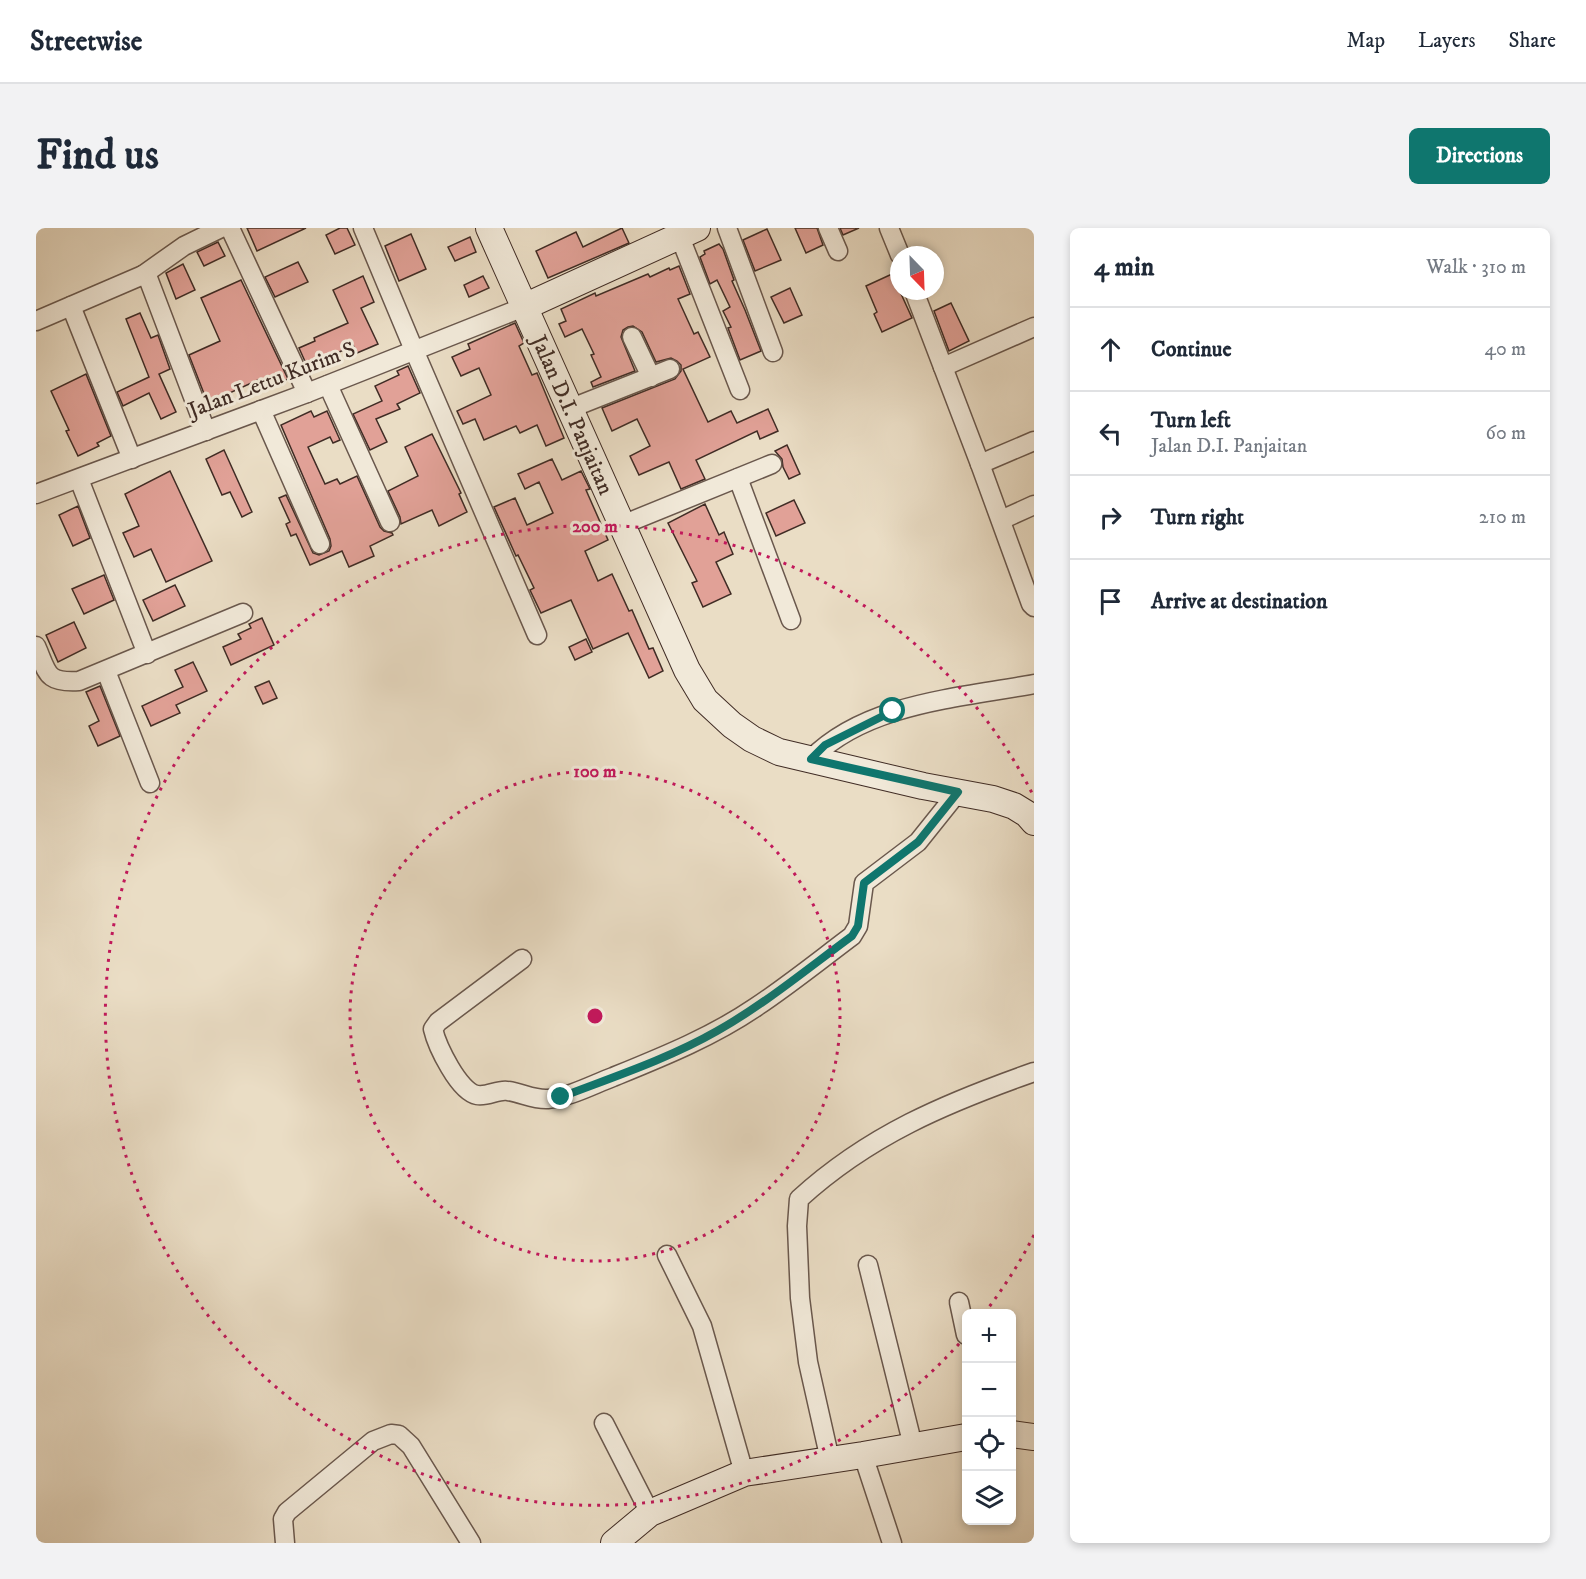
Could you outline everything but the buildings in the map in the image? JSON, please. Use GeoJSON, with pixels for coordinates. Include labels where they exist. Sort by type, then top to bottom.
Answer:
{"type":"FeatureCollection","features":[{"type":"Feature","properties":{"kind":"main road","name":"Jalan D.I. Panjaitan"},"geometry":{"type":"LineString","coordinates":[[489,228],[687,670],[705,700],[732,725],[752,739],[779,752],[993,799],[1014,806],[1027,814],[1034,822]]}},
{"type":"Feature","properties":{"kind":"main road"},"geometry":{"type":"LineString","coordinates":[[524,307],[688,232]]}},
{"type":"Feature","properties":{"kind":"main road"},"geometry":{"type":"LineString","coordinates":[[1016,1435],[1034,1437]]}},
{"type":"Feature","properties":{"kind":"main road"},"geometry":{"type":"LineString","coordinates":[[614,1543],[650,1513],[744,1473],[962,1438]]}},
{"type":"Feature","properties":{"kind":"street"},"geometry":{"type":"LineString","coordinates":[[36,321],[142,275],[184,246],[221,228]]}},
{"type":"Feature","properties":{"kind":"street"},"geometry":{"type":"LineString","coordinates":[[230,228],[307,393]]}},
{"type":"Feature","properties":{"kind":"street"},"geometry":{"type":"LineString","coordinates":[[363,228],[537,635]]}},
{"type":"Feature","properties":{"kind":"street"},"geometry":{"type":"LineString","coordinates":[[727,228],[773,352]]}},
{"type":"Feature","properties":{"kind":"street"},"geometry":{"type":"LineString","coordinates":[[828,228],[838,251]]}},
{"type":"Feature","properties":{"kind":"street"},"geometry":{"type":"LineString","coordinates":[[889,228],[896,246]]}},
{"type":"Feature","properties":{"kind":"street"},"geometry":{"type":"LineString","coordinates":[[688,232],[740,390]]}},
{"type":"Feature","properties":{"kind":"street"},"geometry":{"type":"LineString","coordinates":[[142,275],[148,278],[206,431]]}},
{"type":"Feature","properties":{"kind":"street"},"geometry":{"type":"LineString","coordinates":[[917,300],[1034,607]]}},
{"type":"Feature","properties":{"kind":"street"},"geometry":{"type":"LineString","coordinates":[[71,306],[132,459]]}},
{"type":"Feature","properties":{"kind":"street","name":"Jalan Lettu Kurim S"},"geometry":{"type":"LineString","coordinates":[[36,494],[328,385],[524,307]]}},
{"type":"Feature","properties":{"kind":"street"},"geometry":{"type":"LineString","coordinates":[[943,367],[1034,327]]}},
{"type":"Feature","properties":{"kind":"street"},"geometry":{"type":"LineString","coordinates":[[632,337],[651,377]]}},
{"type":"Feature","properties":{"kind":"street"},"geometry":{"type":"LineString","coordinates":[[569,409],[670,369]]}},
{"type":"Feature","properties":{"kind":"street"},"geometry":{"type":"LineString","coordinates":[[328,385],[390,522]]}},
{"type":"Feature","properties":{"kind":"street"},"geometry":{"type":"LineString","coordinates":[[261,410],[320,544]]}},
{"type":"Feature","properties":{"kind":"street"},"geometry":{"type":"LineString","coordinates":[[980,464],[1034,441]]}},
{"type":"Feature","properties":{"kind":"street"},"geometry":{"type":"LineString","coordinates":[[622,525],[772,464]]}},
{"type":"Feature","properties":{"kind":"street"},"geometry":{"type":"LineString","coordinates":[[738,478],[791,620]]}},
{"type":"Feature","properties":{"kind":"street"},"geometry":{"type":"LineString","coordinates":[[80,479],[147,654]]}},
{"type":"Feature","properties":{"kind":"street"},"geometry":{"type":"LineString","coordinates":[[1001,520],[1034,505]]}},
{"type":"Feature","properties":{"kind":"street"},"geometry":{"type":"LineString","coordinates":[[36,646],[50,676],[56,681],[79,681],[243,613]]}},
{"type":"Feature","properties":{"kind":"street"},"geometry":{"type":"LineString","coordinates":[[106,670],[150,783]]}},
{"type":"Feature","properties":{"kind":"street"},"geometry":{"type":"LineString","coordinates":[[811,759],[825,745],[893,711],[1034,684]]}},
{"type":"Feature","properties":{"kind":"street"},"geometry":{"type":"LineString","coordinates":[[522,959],[438,1022],[433,1029],[437,1044],[459,1081],[467,1091],[474,1095],[487,1095],[504,1090],[536,1099],[561,1097],[650,1062],[704,1037],[757,1007],[852,936],[858,926],[864,883],[918,842],[958,792]]}},
{"type":"Feature","properties":{"kind":"street"},"geometry":{"type":"LineString","coordinates":[[830,1460],[808,1362],[800,1298],[796,1226],[799,1199],[850,1157],[915,1119],[962,1097],[1034,1072]]}},
{"type":"Feature","properties":{"kind":"street"},"geometry":{"type":"LineString","coordinates":[[667,1255],[702,1326],[744,1473]]}},
{"type":"Feature","properties":{"kind":"street"},"geometry":{"type":"LineString","coordinates":[[868,1264],[913,1446]]}},
{"type":"Feature","properties":{"kind":"street"},"geometry":{"type":"LineString","coordinates":[[959,1302],[962,1316]]}},
{"type":"Feature","properties":{"kind":"street"},"geometry":{"type":"LineString","coordinates":[[604,1423],[650,1513]]}},
{"type":"Feature","properties":{"kind":"street"},"geometry":{"type":"LineString","coordinates":[[285,1543],[283,1519],[287,1512],[373,1441],[391,1434],[399,1435],[411,1446],[471,1543]]}},
{"type":"Feature","properties":{"kind":"street"},"geometry":{"type":"LineString","coordinates":[[863,1455],[892,1543]]}},
{"type":"Feature","properties":{"kind":"route"},"geometry":{"type":"LineString","coordinates":[[561,1097],[650,1062],[714,1032],[757,1007],[852,936],[861,914],[864,883],[918,842],[958,792],[922,786],[811,759],[825,745],[893,711]]}}]}
